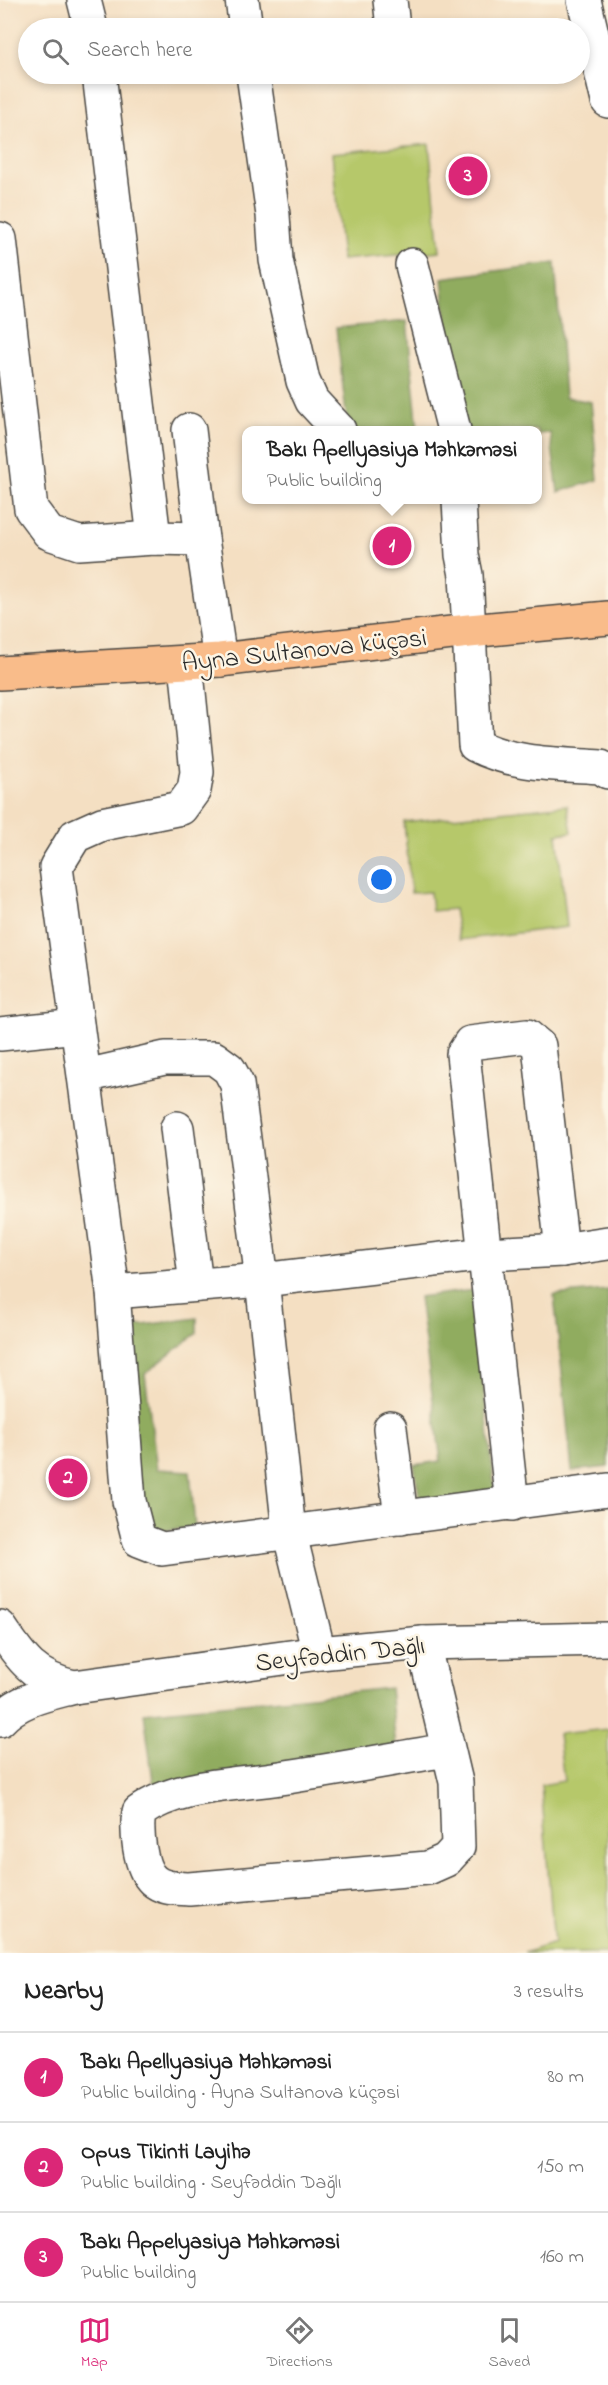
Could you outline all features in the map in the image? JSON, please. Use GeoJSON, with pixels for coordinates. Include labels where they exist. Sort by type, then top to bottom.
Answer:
{"type":"FeatureCollection","features":[{"type":"Feature","properties":{"kind":"main road","name":"Ayna Sultanova küçəsi"},"geometry":{"type":"LineString","coordinates":[[0,673],[220,660],[469,631],[608,618]]}},
{"type":"Feature","properties":{"kind":"street"},"geometry":{"type":"LineString","coordinates":[[84,0],[88,18]]}},
{"type":"Feature","properties":{"kind":"street"},"geometry":{"type":"LineString","coordinates":[[242,0],[245,18]]}},
{"type":"Feature","properties":{"kind":"street"},"geometry":{"type":"LineString","coordinates":[[390,0],[392,18]]}},
{"type":"Feature","properties":{"kind":"street"},"geometry":{"type":"LineString","coordinates":[[584,0],[588,18]]}},
{"type":"Feature","properties":{"kind":"street"},"geometry":{"type":"LineString","coordinates":[[590,25],[608,101]]}},
{"type":"Feature","properties":{"kind":"street"},"geometry":{"type":"LineString","coordinates":[[100,84],[154,538]]}},
{"type":"Feature","properties":{"kind":"street"},"geometry":{"type":"LineString","coordinates":[[254,84],[273,215],[276,260],[303,381],[312,401],[335,426]]}},
{"type":"Feature","properties":{"kind":"street"},"geometry":{"type":"LineString","coordinates":[[0,239],[31,509],[49,533],[79,543],[154,538],[201,539]]}},
{"type":"Feature","properties":{"kind":"street"},"geometry":{"type":"LineString","coordinates":[[412,265],[453,426]]}},
{"type":"Feature","properties":{"kind":"street"},"geometry":{"type":"LineString","coordinates":[[189,430],[201,539],[220,660]]}},
{"type":"Feature","properties":{"kind":"street"},"geometry":{"type":"LineString","coordinates":[[459,504],[475,745],[493,754],[518,760],[601,767],[608,772]]}},
{"type":"Feature","properties":{"kind":"street"},"geometry":{"type":"LineString","coordinates":[[186,663],[197,772],[194,790],[181,808],[102,824],[75,836],[56,867],[113,1292],[129,1501],[139,1540],[162,1549],[608,1490]]}},
{"type":"Feature","properties":{"kind":"street"},"geometry":{"type":"LineString","coordinates":[[0,1034],[77,1026]]}},
{"type":"Feature","properties":{"kind":"street"},"geometry":{"type":"LineString","coordinates":[[512,1504],[463,1054],[470,1043],[527,1036],[539,1046],[562,1250]]}},
{"type":"Feature","properties":{"kind":"street"},"geometry":{"type":"LineString","coordinates":[[85,1076],[165,1058],[214,1058],[229,1069],[237,1084],[262,1280],[289,1531],[319,1653]]}},
{"type":"Feature","properties":{"kind":"street"},"geometry":{"type":"LineString","coordinates":[[177,1128],[196,1284]]}},
{"type":"Feature","properties":{"kind":"street"},"geometry":{"type":"LineString","coordinates":[[113,1292],[262,1280],[486,1254],[562,1250],[608,1244]]}},
{"type":"Feature","properties":{"kind":"street"},"geometry":{"type":"LineString","coordinates":[[390,1428],[401,1518]]}},
{"type":"Feature","properties":{"kind":"street"},"geometry":{"type":"LineString","coordinates":[[0,1627],[16,1650],[41,1677],[74,1688]]}},
{"type":"Feature","properties":{"kind":"street","name":"Seyfəddin Dağlı"},"geometry":{"type":"LineString","coordinates":[[0,1720],[8,1711],[38,1696],[74,1688],[319,1653],[423,1643],[608,1639]]}},
{"type":"Feature","properties":{"kind":"street"},"geometry":{"type":"LineString","coordinates":[[423,1643],[456,1782],[459,1847],[446,1860],[428,1868],[189,1889],[168,1888],[152,1879],[144,1863],[136,1826],[139,1812],[153,1802],[174,1793],[281,1778],[447,1750]]}},
{"type":"Feature","properties":{"kind":"green space"},"geometry":{"type":"Polygon","coordinates":[[[429,144],[440,251],[342,260],[332,153],[429,144]]]}},
{"type":"Feature","properties":{"kind":"green space"},"geometry":{"type":"Polygon","coordinates":[[[555,263],[565,397],[591,402],[598,480],[558,492],[550,433],[542,434],[542,426],[457,426],[442,278],[555,263]]]}},
{"type":"Feature","properties":{"kind":"green space"},"geometry":{"type":"Polygon","coordinates":[[[407,321],[418,426],[348,426],[336,328],[407,321]]]}},
{"type":"Feature","properties":{"kind":"green space"},"geometry":{"type":"Polygon","coordinates":[[[567,805],[572,832],[557,834],[567,927],[459,940],[454,909],[432,911],[430,892],[411,893],[404,822],[567,805]]]}},
{"type":"Feature","properties":{"kind":"green space"},"geometry":{"type":"Polygon","coordinates":[[[473,1290],[497,1511],[423,1520],[414,1465],[441,1461],[419,1297],[473,1290]]]}},
{"type":"Feature","properties":{"kind":"green space"},"geometry":{"type":"Polygon","coordinates":[[[608,1290],[608,1467],[572,1471],[554,1295],[608,1290]]]}},
{"type":"Feature","properties":{"kind":"green space"},"geometry":{"type":"Polygon","coordinates":[[[197,1318],[197,1333],[145,1374],[157,1469],[190,1471],[195,1528],[136,1532],[113,1329],[197,1318]]]}},
{"type":"Feature","properties":{"kind":"green space"},"geometry":{"type":"Polygon","coordinates":[[[390,1688],[398,1767],[154,1788],[144,1713],[390,1688]]]}},
{"type":"Feature","properties":{"kind":"green space"},"geometry":{"type":"Polygon","coordinates":[[[608,1729],[608,1953],[524,1953],[554,1943],[541,1785],[564,1781],[558,1734],[608,1729]]]}},
{"type":"Feature","properties":{"kind":"place","name":"Bakı Appelyasiya Məhkəməsi"},"geometry":{"type":"Point","coordinates":[468,176]}},
{"type":"Feature","properties":{"kind":"place","name":"Bakı Apellyasiya Məhkəməsi"},"geometry":{"type":"Point","coordinates":[392,546]}},
{"type":"Feature","properties":{"kind":"place","name":"Opus Tikinti Layihə"},"geometry":{"type":"Point","coordinates":[68,1478]}}]}
